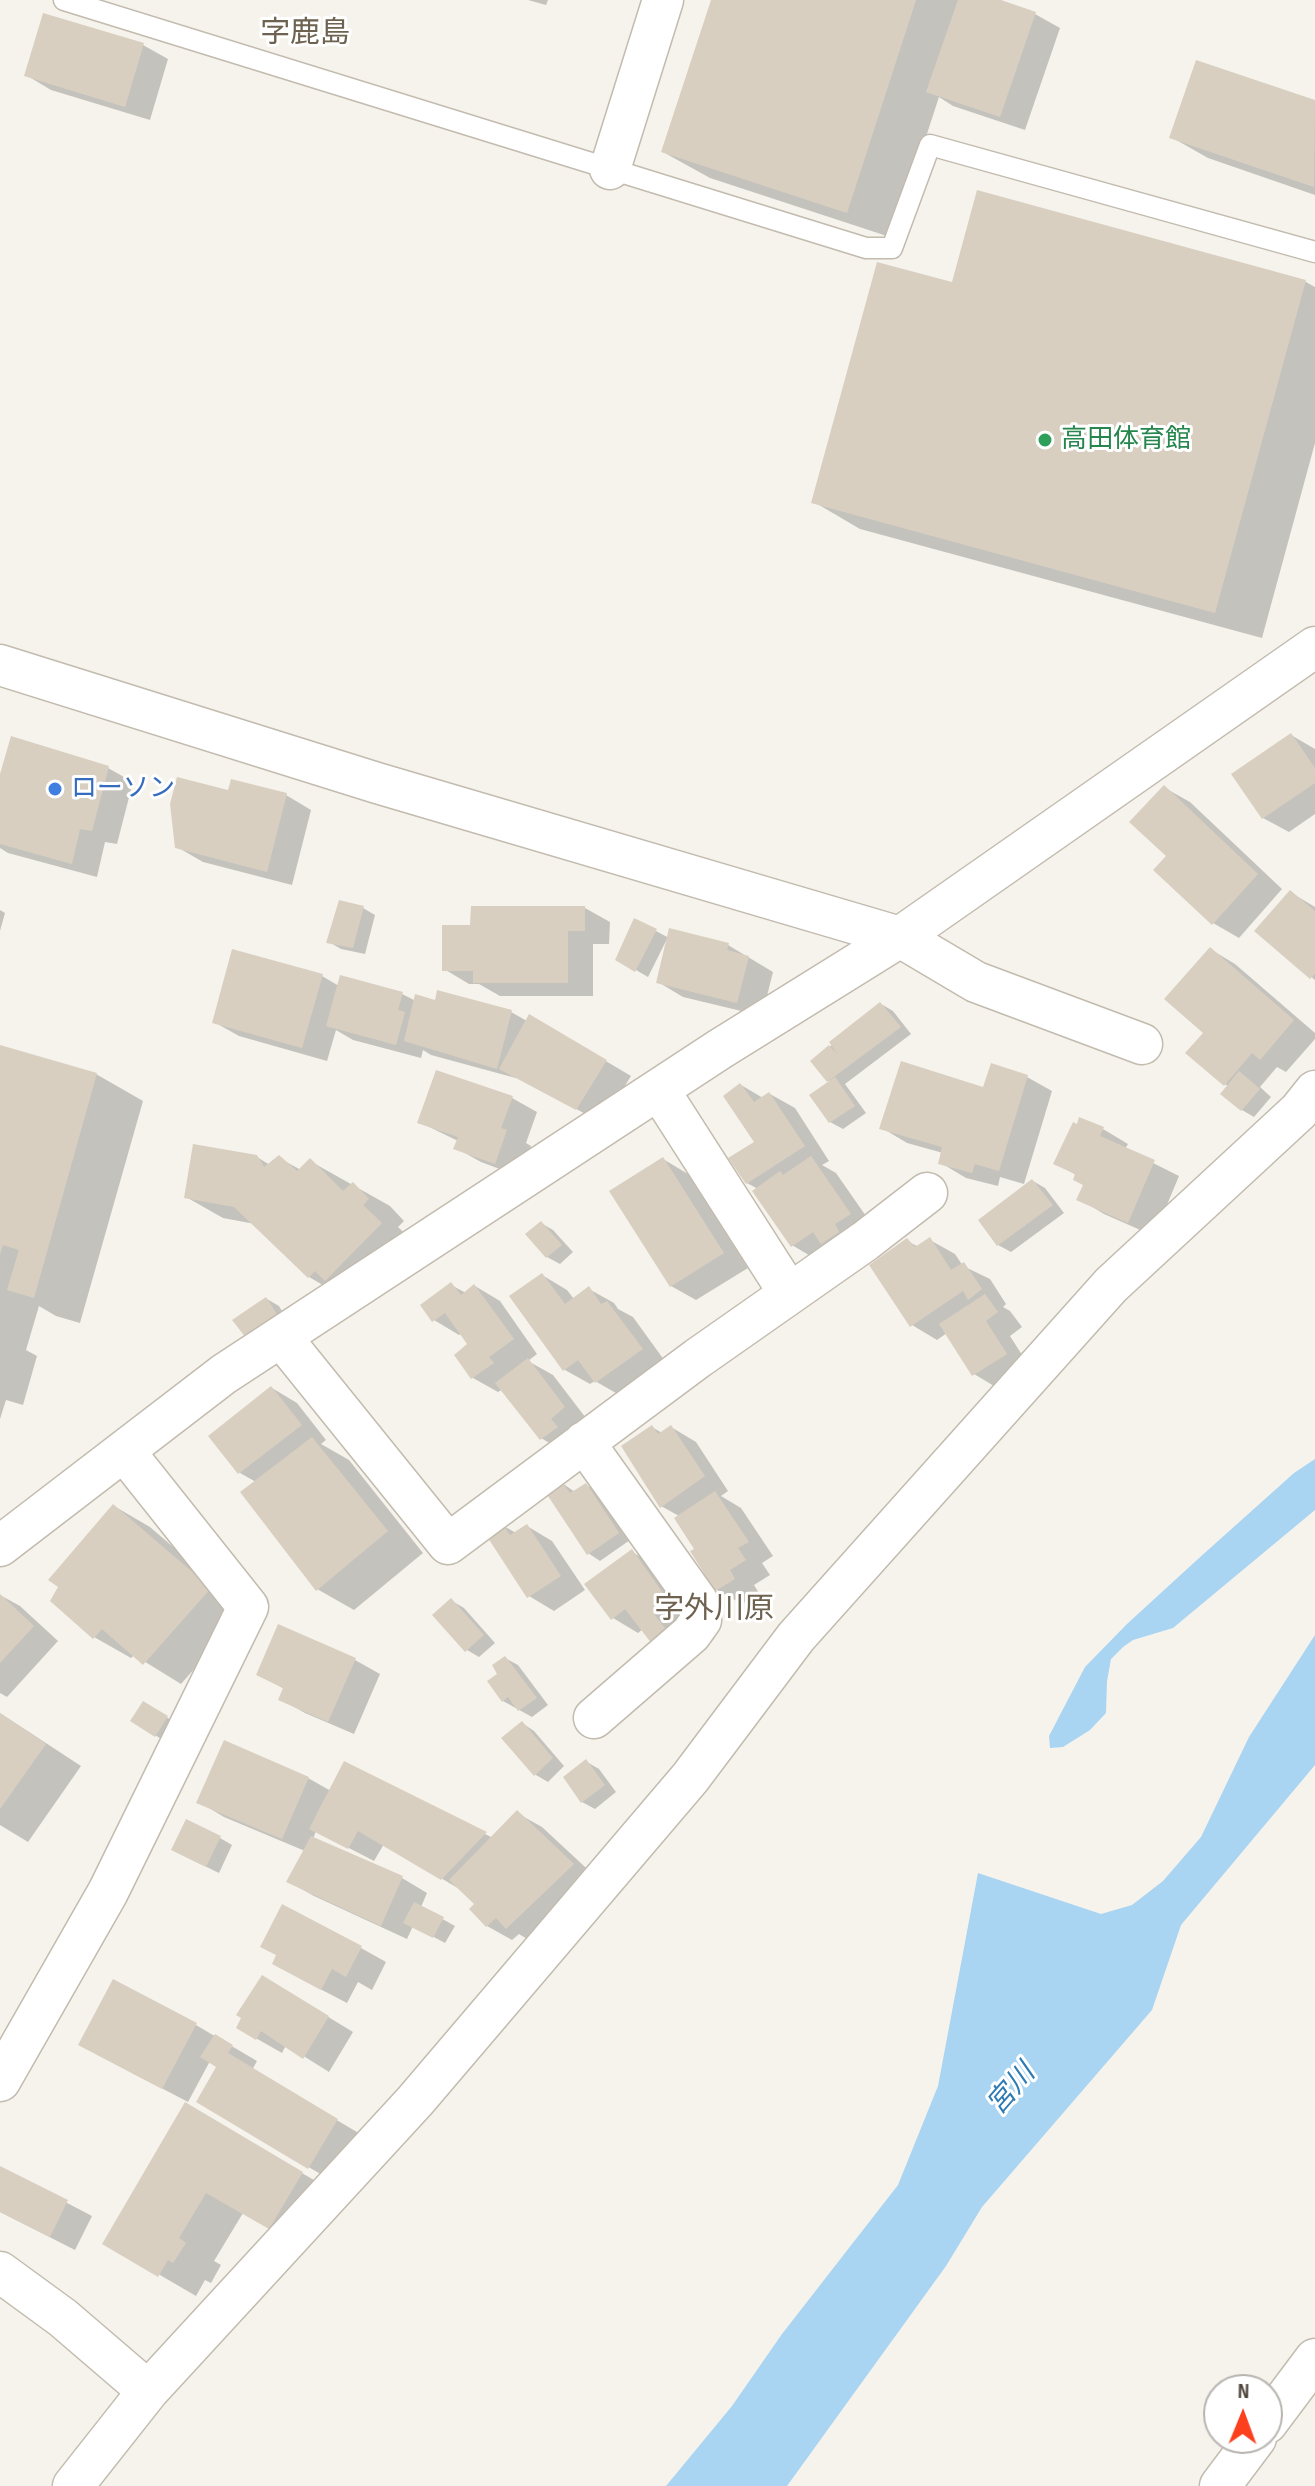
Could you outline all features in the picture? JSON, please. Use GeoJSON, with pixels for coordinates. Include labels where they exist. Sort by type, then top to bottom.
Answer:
{"type":"FeatureCollection","features":[{"type":"Feature","properties":{"kind":"street"},"geometry":{"type":"LineString","coordinates":[[610,169],[663,0]]}},
{"type":"Feature","properties":{"kind":"street"},"geometry":{"type":"LineString","coordinates":[[0,1546],[224,1374],[900,937],[1315,647]]}},
{"type":"Feature","properties":{"kind":"street"},"geometry":{"type":"LineString","coordinates":[[0,665],[377,783],[900,937],[976,982],[1142,1044]]}},
{"type":"Feature","properties":{"kind":"street"},"geometry":{"type":"LineString","coordinates":[[659,1090],[789,1293]]}},
{"type":"Feature","properties":{"kind":"street"},"geometry":{"type":"LineString","coordinates":[[73,2486],[148,2391],[415,2101],[690,1778],[806,1625],[1111,1285],[1299,1111],[1315,1091]]}},
{"type":"Feature","properties":{"kind":"street"},"geometry":{"type":"LineString","coordinates":[[281,1337],[448,1544],[927,1193]]}},
{"type":"Feature","properties":{"kind":"street"},"geometry":{"type":"LineString","coordinates":[[584,1442],[698,1602],[701,1620],[691,1634],[594,1718]]}},
{"type":"Feature","properties":{"kind":"street"},"geometry":{"type":"LineString","coordinates":[[0,2081],[108,1892],[248,1607],[124,1451]]}},
{"type":"Feature","properties":{"kind":"street"},"geometry":{"type":"LineString","coordinates":[[0,2272],[63,2318],[148,2391]]}},
{"type":"Feature","properties":{"kind":"street"},"geometry":{"type":"LineString","coordinates":[[1283,2402],[1315,2359]]}},
{"type":"Feature","properties":{"kind":"street"},"geometry":{"type":"LineString","coordinates":[[1220,2486],[1244,2454]]}},
{"type":"Feature","properties":{"kind":"lane"},"geometry":{"type":"LineString","coordinates":[[64,0],[866,248],[892,248],[930,145],[1315,252]]}},
{"type":"Feature","properties":{"kind":"water"},"geometry":{"type":"Polygon","coordinates":[[[1315,1459],[1315,1510],[1173,1628],[1133,1640],[1123,1647],[1111,1659],[1106,1713],[1090,1730],[1063,1747],[1050,1748],[1049,1736],[1085,1667],[1198,1559],[1294,1473],[1315,1459]]]}},
{"type":"Feature","properties":{"kind":"water","name":"宮川"},"geometry":{"type":"Polygon","coordinates":[[[1315,1635],[1315,1765],[1181,1925],[1152,2010],[982,2207],[946,2266],[787,2486],[666,2486],[732,2406],[782,2334],[898,2185],[938,2086],[978,1873],[1101,1914],[1132,1905],[1163,1881],[1201,1837],[1249,1737],[1315,1635]]]}},
{"type":"Feature","properties":{"kind":"building"},"geometry":{"type":"Polygon","coordinates":[[[711,0],[916,0],[847,213],[661,152],[711,0]]]}},
{"type":"Feature","properties":{"kind":"building"},"geometry":{"type":"Polygon","coordinates":[[[958,0],[1001,0],[1036,12],[1000,117],[926,92],[958,0]]]}},
{"type":"Feature","properties":{"kind":"building"},"geometry":{"type":"Polygon","coordinates":[[[43,13],[144,43],[125,107],[24,76],[43,13]]]}},
{"type":"Feature","properties":{"kind":"building"},"geometry":{"type":"Polygon","coordinates":[[[1196,60],[1315,100],[1314,187],[1169,138],[1196,60]]]}},
{"type":"Feature","properties":{"kind":"building"},"geometry":{"type":"Polygon","coordinates":[[[977,190],[1306,280],[1215,613],[811,503],[877,262],[952,282],[977,190]]]}},
{"type":"Feature","properties":{"kind":"building"},"geometry":{"type":"Polygon","coordinates":[[[1291,733],[1315,768],[1315,783],[1262,819],[1231,774],[1291,733]]]}},
{"type":"Feature","properties":{"kind":"building"},"geometry":{"type":"Polygon","coordinates":[[[11,736],[109,766],[92,831],[80,829],[72,864],[0,844],[0,774],[11,736]]]}},
{"type":"Feature","properties":{"kind":"building"},"geometry":{"type":"Polygon","coordinates":[[[177,777],[228,790],[231,779],[287,793],[267,872],[175,848],[170,804],[177,777]]]}},
{"type":"Feature","properties":{"kind":"building"},"geometry":{"type":"Polygon","coordinates":[[[1164,785],[1258,874],[1212,925],[1153,870],[1166,856],[1129,822],[1164,785]]]}},
{"type":"Feature","properties":{"kind":"building"},"geometry":{"type":"Polygon","coordinates":[[[1290,890],[1315,911],[1315,974],[1310,979],[1254,931],[1290,890]]]}},
{"type":"Feature","properties":{"kind":"building"},"geometry":{"type":"Polygon","coordinates":[[[339,900],[364,906],[353,948],[326,943],[339,900]]]}},
{"type":"Feature","properties":{"kind":"building"},"geometry":{"type":"Polygon","coordinates":[[[471,906],[585,906],[585,931],[568,931],[568,983],[473,983],[473,971],[442,971],[442,925],[470,925],[471,906]]]}},
{"type":"Feature","properties":{"kind":"building"},"geometry":{"type":"Polygon","coordinates":[[[634,918],[657,929],[635,972],[615,960],[634,918]]]}},
{"type":"Feature","properties":{"kind":"building"},"geometry":{"type":"Polygon","coordinates":[[[669,928],[729,943],[727,950],[749,956],[737,1003],[656,983],[669,928]]]}},
{"type":"Feature","properties":{"kind":"building"},"geometry":{"type":"Polygon","coordinates":[[[1210,947],[1294,1020],[1260,1060],[1252,1053],[1224,1086],[1185,1053],[1203,1033],[1164,999],[1210,947]]]}},
{"type":"Feature","properties":{"kind":"building"},"geometry":{"type":"Polygon","coordinates":[[[232,949],[323,974],[302,1048],[212,1023],[232,949]]]}},
{"type":"Feature","properties":{"kind":"building"},"geometry":{"type":"Polygon","coordinates":[[[340,975],[403,992],[398,1010],[405,1012],[396,1045],[326,1026],[340,975]]]}},
{"type":"Feature","properties":{"kind":"building"},"geometry":{"type":"Polygon","coordinates":[[[437,990],[512,1010],[497,1069],[404,1041],[415,994],[435,1000],[437,990]]]}},
{"type":"Feature","properties":{"kind":"building"},"geometry":{"type":"Polygon","coordinates":[[[880,1002],[901,1027],[827,1082],[810,1061],[829,1045],[838,1055],[829,1042],[880,1002]]]}},
{"type":"Feature","properties":{"kind":"building"},"geometry":{"type":"Polygon","coordinates":[[[529,1014],[607,1060],[576,1110],[499,1069],[529,1014]]]}},
{"type":"Feature","properties":{"kind":"building"},"geometry":{"type":"Polygon","coordinates":[[[0,1045],[97,1073],[34,1298],[7,1290],[19,1250],[3,1245],[0,1254],[0,1045]]]}},
{"type":"Feature","properties":{"kind":"building"},"geometry":{"type":"Polygon","coordinates":[[[901,1061],[983,1087],[991,1063],[1028,1075],[999,1171],[975,1164],[972,1173],[938,1164],[942,1147],[879,1129],[901,1061]]]}},
{"type":"Feature","properties":{"kind":"building"},"geometry":{"type":"Polygon","coordinates":[[[436,1070],[513,1096],[501,1128],[507,1130],[495,1164],[453,1149],[458,1137],[417,1123],[436,1070]]]}},
{"type":"Feature","properties":{"kind":"building"},"geometry":{"type":"Polygon","coordinates":[[[1239,1071],[1260,1089],[1241,1111],[1220,1094],[1239,1071]]]}},
{"type":"Feature","properties":{"kind":"building"},"geometry":{"type":"Polygon","coordinates":[[[835,1077],[855,1106],[829,1123],[809,1095],[835,1077]]]}},
{"type":"Feature","properties":{"kind":"building"},"geometry":{"type":"Polygon","coordinates":[[[740,1083],[754,1102],[769,1092],[805,1146],[746,1184],[728,1158],[754,1142],[723,1096],[740,1083]]]}},
{"type":"Feature","properties":{"kind":"building"},"geometry":{"type":"Polygon","coordinates":[[[1079,1117],[1104,1127],[1100,1136],[1155,1160],[1128,1223],[1076,1200],[1083,1185],[1073,1180],[1075,1174],[1053,1164],[1073,1122],[1077,1124],[1079,1117]]]}},
{"type":"Feature","properties":{"kind":"building"},"geometry":{"type":"Polygon","coordinates":[[[193,1144],[257,1155],[264,1167],[279,1155],[297,1171],[310,1158],[343,1191],[353,1182],[369,1199],[363,1205],[382,1223],[325,1281],[315,1271],[308,1278],[234,1207],[184,1198],[193,1144]]]}},
{"type":"Feature","properties":{"kind":"building"},"geometry":{"type":"Polygon","coordinates":[[[811,1156],[851,1214],[835,1224],[839,1232],[821,1244],[813,1232],[791,1247],[752,1191],[780,1171],[783,1175],[811,1156]]]}},
{"type":"Feature","properties":{"kind":"building"},"geometry":{"type":"Polygon","coordinates":[[[663,1157],[724,1253],[670,1287],[609,1191],[663,1157]]]}},
{"type":"Feature","properties":{"kind":"building"},"geometry":{"type":"Polygon","coordinates":[[[1032,1179],[1053,1205],[997,1246],[978,1220],[1032,1179]]]}},
{"type":"Feature","properties":{"kind":"building"},"geometry":{"type":"Polygon","coordinates":[[[541,1221],[562,1245],[546,1258],[525,1234],[541,1221]]]}},
{"type":"Feature","properties":{"kind":"building"},"geometry":{"type":"Polygon","coordinates":[[[930,1237],[951,1270],[964,1262],[982,1289],[968,1300],[963,1291],[910,1327],[869,1265],[907,1238],[915,1247],[930,1237]]]}},
{"type":"Feature","properties":{"kind":"building"},"geometry":{"type":"Polygon","coordinates":[[[542,1273],[565,1304],[589,1286],[601,1304],[607,1301],[643,1349],[595,1383],[578,1360],[563,1371],[509,1296],[542,1273]]]}},
{"type":"Feature","properties":{"kind":"building"},"geometry":{"type":"Polygon","coordinates":[[[451,1282],[461,1295],[474,1284],[514,1339],[489,1357],[494,1363],[471,1379],[454,1355],[467,1344],[445,1313],[432,1322],[420,1305],[451,1282]]]}},
{"type":"Feature","properties":{"kind":"building"},"geometry":{"type":"Polygon","coordinates":[[[985,1294],[998,1312],[986,1321],[1007,1354],[972,1376],[939,1324],[985,1294]]]}},
{"type":"Feature","properties":{"kind":"building"},"geometry":{"type":"Polygon","coordinates":[[[266,1297],[278,1316],[246,1338],[232,1320],[266,1297]]]}},
{"type":"Feature","properties":{"kind":"building"},"geometry":{"type":"Polygon","coordinates":[[[528,1358],[565,1407],[551,1419],[558,1427],[540,1440],[495,1383],[528,1358]]]}},
{"type":"Feature","properties":{"kind":"building"},"geometry":{"type":"Polygon","coordinates":[[[271,1386],[302,1425],[238,1474],[208,1436],[271,1386]]]}},
{"type":"Feature","properties":{"kind":"building"},"geometry":{"type":"Polygon","coordinates":[[[652,1425],[658,1434],[671,1425],[705,1476],[660,1508],[621,1446],[652,1425]]]}},
{"type":"Feature","properties":{"kind":"building"},"geometry":{"type":"Polygon","coordinates":[[[312,1437],[388,1531],[316,1591],[240,1492],[312,1437]]]}},
{"type":"Feature","properties":{"kind":"building"},"geometry":{"type":"Polygon","coordinates":[[[561,1481],[570,1493],[586,1483],[619,1533],[587,1555],[546,1493],[561,1481]]]}},
{"type":"Feature","properties":{"kind":"building"},"geometry":{"type":"Polygon","coordinates":[[[715,1491],[749,1542],[738,1548],[746,1560],[730,1570],[735,1579],[715,1591],[674,1518],[715,1491]]]}},
{"type":"Feature","properties":{"kind":"building"},"geometry":{"type":"Polygon","coordinates":[[[113,1504],[211,1588],[143,1665],[102,1629],[93,1639],[50,1601],[58,1587],[48,1580],[113,1504]]]}},
{"type":"Feature","properties":{"kind":"building"},"geometry":{"type":"Polygon","coordinates":[[[502,1523],[510,1535],[527,1524],[561,1576],[527,1598],[486,1535],[502,1523]]]}},
{"type":"Feature","properties":{"kind":"building"},"geometry":{"type":"Polygon","coordinates":[[[632,1549],[667,1599],[654,1614],[668,1632],[652,1644],[625,1609],[611,1620],[584,1584],[632,1549]]]}},
{"type":"Feature","properties":{"kind":"building"},"geometry":{"type":"Polygon","coordinates":[[[0,1594],[34,1626],[0,1663],[0,1594]]]}},
{"type":"Feature","properties":{"kind":"building"},"geometry":{"type":"Polygon","coordinates":[[[451,1598],[484,1635],[465,1652],[432,1615],[451,1598]]]}},
{"type":"Feature","properties":{"kind":"building"},"geometry":{"type":"Polygon","coordinates":[[[278,1624],[356,1658],[328,1722],[278,1700],[283,1688],[256,1675],[278,1624]]]}},
{"type":"Feature","properties":{"kind":"building"},"geometry":{"type":"Polygon","coordinates":[[[505,1656],[537,1698],[518,1711],[508,1697],[502,1702],[487,1681],[497,1674],[492,1665],[505,1656]]]}},
{"type":"Feature","properties":{"kind":"building"},"geometry":{"type":"Polygon","coordinates":[[[143,1701],[168,1716],[155,1737],[130,1721],[143,1701]]]}},
{"type":"Feature","properties":{"kind":"building"},"geometry":{"type":"Polygon","coordinates":[[[0,1713],[46,1744],[0,1809],[0,1713]]]}},
{"type":"Feature","properties":{"kind":"building"},"geometry":{"type":"Polygon","coordinates":[[[522,1721],[553,1758],[534,1776],[501,1738],[522,1721]]]}},
{"type":"Feature","properties":{"kind":"building"},"geometry":{"type":"Polygon","coordinates":[[[224,1740],[309,1777],[282,1839],[196,1803],[224,1740]]]}},
{"type":"Feature","properties":{"kind":"building"},"geometry":{"type":"Polygon","coordinates":[[[586,1759],[605,1785],[581,1803],[563,1777],[586,1759]]]}},
{"type":"Feature","properties":{"kind":"building"},"geometry":{"type":"Polygon","coordinates":[[[344,1761],[487,1832],[441,1880],[358,1831],[348,1849],[309,1829],[344,1761]]]}},
{"type":"Feature","properties":{"kind":"building"},"geometry":{"type":"Polygon","coordinates":[[[517,1810],[574,1864],[506,1929],[496,1918],[486,1927],[469,1909],[474,1904],[449,1880],[517,1810]]]}},
{"type":"Feature","properties":{"kind":"building"},"geometry":{"type":"Polygon","coordinates":[[[186,1819],[221,1836],[206,1867],[171,1850],[186,1819]]]}},
{"type":"Feature","properties":{"kind":"building"},"geometry":{"type":"Polygon","coordinates":[[[311,1836],[403,1876],[381,1926],[286,1882],[311,1836]]]}},
{"type":"Feature","properties":{"kind":"building"},"geometry":{"type":"Polygon","coordinates":[[[414,1902],[444,1917],[433,1938],[403,1923],[414,1902]]]}},
{"type":"Feature","properties":{"kind":"building"},"geometry":{"type":"Polygon","coordinates":[[[282,1904],[362,1946],[346,1977],[332,1969],[321,1990],[272,1964],[276,1955],[260,1947],[282,1904]]]}},
{"type":"Feature","properties":{"kind":"building"},"geometry":{"type":"Polygon","coordinates":[[[262,1975],[329,2016],[303,2059],[261,2031],[256,2040],[236,2028],[241,2018],[236,2015],[262,1975]]]}},
{"type":"Feature","properties":{"kind":"building"},"geometry":{"type":"Polygon","coordinates":[[[113,1979],[197,2023],[162,2089],[78,2045],[113,1979]]]}},
{"type":"Feature","properties":{"kind":"building"},"geometry":{"type":"Polygon","coordinates":[[[215,2034],[233,2045],[228,2053],[338,2119],[308,2169],[196,2102],[216,2067],[200,2057],[215,2034]]]}},
{"type":"Feature","properties":{"kind":"building"},"geometry":{"type":"Polygon","coordinates":[[[185,2102],[303,2172],[269,2229],[206,2193],[179,2238],[186,2243],[173,2263],[168,2260],[158,2277],[102,2244],[185,2102]]]}},
{"type":"Feature","properties":{"kind":"building"},"geometry":{"type":"Polygon","coordinates":[[[0,2166],[68,2200],[50,2237],[0,2212],[0,2166]]]}},
{"type":"Feature","properties":{"kind":"place","name":"高田体育館"},"geometry":{"type":"Point","coordinates":[1045,440]}},
{"type":"Feature","properties":{"kind":"place","name":"ローソン"},"geometry":{"type":"Point","coordinates":[55,789]}},
{"type":"Feature","properties":{"kind":"district","name":"字鹿島"},"geometry":{"type":"Point","coordinates":[305,34]}},
{"type":"Feature","properties":{"kind":"district","name":"字外川原"},"geometry":{"type":"Point","coordinates":[714,1610]}}]}
